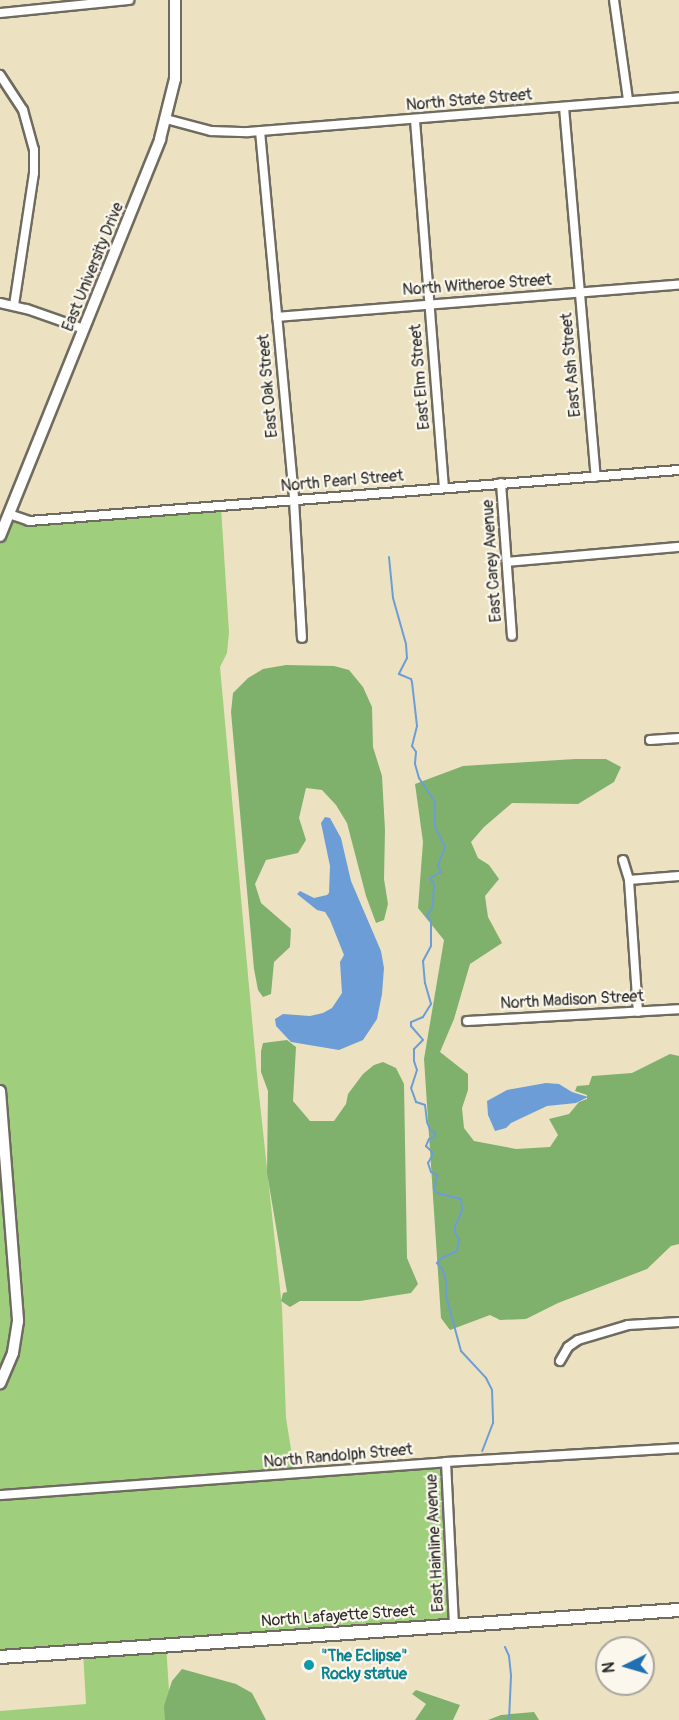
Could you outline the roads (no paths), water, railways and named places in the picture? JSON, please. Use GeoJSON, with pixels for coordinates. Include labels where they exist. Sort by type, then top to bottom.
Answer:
{"type":"FeatureCollection","features":[{"type":"Feature","properties":{"kind":"highway","name":"North Lafayette Street"},"geometry":{"type":"LineString","coordinates":[[0,1657],[679,1610]]}},
{"type":"Feature","properties":{"kind":"main road","name":"East University Drive"},"geometry":{"type":"LineString","coordinates":[[0,536],[153,159],[166,119],[176,65],[175,0]]}},
{"type":"Feature","properties":{"kind":"main road"},"geometry":{"type":"LineString","coordinates":[[0,1090],[18,1321],[13,1353],[0,1383]]}},
{"type":"Feature","properties":{"kind":"street"},"geometry":{"type":"LineString","coordinates":[[0,13],[129,0]]}},
{"type":"Feature","properties":{"kind":"street"},"geometry":{"type":"LineString","coordinates":[[614,0],[628,100]]}},
{"type":"Feature","properties":{"kind":"street"},"geometry":{"type":"LineString","coordinates":[[0,75],[22,110],[34,150],[34,173],[14,305]]}},
{"type":"Feature","properties":{"kind":"street","name":"North State Street"},"geometry":{"type":"LineString","coordinates":[[166,119],[211,131],[260,131],[679,97]]}},
{"type":"Feature","properties":{"kind":"street","name":"East Ash Street"},"geometry":{"type":"LineString","coordinates":[[564,107],[596,477]]}},
{"type":"Feature","properties":{"kind":"street","name":"East Elm Street"},"geometry":{"type":"LineString","coordinates":[[415,120],[444,488]]}},
{"type":"Feature","properties":{"kind":"street","name":"East Oak Street"},"geometry":{"type":"LineString","coordinates":[[260,131],[294,500],[302,638]]}},
{"type":"Feature","properties":{"kind":"street","name":"North Witheroe Street"},"geometry":{"type":"LineString","coordinates":[[277,316],[679,285]]}},
{"type":"Feature","properties":{"kind":"street"},"geometry":{"type":"LineString","coordinates":[[0,303],[14,305],[84,329]]}},
{"type":"Feature","properties":{"kind":"street","name":"North Pearl Street"},"geometry":{"type":"LineString","coordinates":[[9,514],[29,521],[679,470]]}},
{"type":"Feature","properties":{"kind":"street","name":"East Carey Avenue"},"geometry":{"type":"LineString","coordinates":[[501,483],[512,636]]}},
{"type":"Feature","properties":{"kind":"street"},"geometry":{"type":"LineString","coordinates":[[507,562],[679,547]]}},
{"type":"Feature","properties":{"kind":"street"},"geometry":{"type":"LineString","coordinates":[[650,740],[679,738]]}},
{"type":"Feature","properties":{"kind":"street"},"geometry":{"type":"LineString","coordinates":[[623,860],[629,880],[638,1012]]}},
{"type":"Feature","properties":{"kind":"street"},"geometry":{"type":"LineString","coordinates":[[629,880],[679,876]]}},
{"type":"Feature","properties":{"kind":"street","name":"North Madison Street"},"geometry":{"type":"LineString","coordinates":[[467,1021],[679,1009]]}},
{"type":"Feature","properties":{"kind":"street"},"geometry":{"type":"LineString","coordinates":[[560,1361],[568,1347],[578,1340],[628,1325],[679,1322]]}},
{"type":"Feature","properties":{"kind":"street","name":"North Randolph Street"},"geometry":{"type":"LineString","coordinates":[[0,1495],[446,1462],[679,1448]]}},
{"type":"Feature","properties":{"kind":"street","name":"East Hainline Avenue"},"geometry":{"type":"LineString","coordinates":[[446,1462],[454,1624]]}},
{"type":"Feature","properties":{"kind":"water"},"geometry":{"type":"Polygon","coordinates":[[[325,817],[330,818],[341,838],[351,881],[381,951],[384,968],[377,1019],[363,1040],[339,1050],[291,1042],[276,1026],[275,1019],[283,1014],[310,1016],[323,1013],[332,1008],[342,993],[340,962],[344,955],[330,920],[325,912],[317,910],[297,894],[300,891],[314,898],[329,893],[330,866],[321,823],[325,817]]]}},
{"type":"Feature","properties":{"kind":"water"},"geometry":{"type":"Polygon","coordinates":[[[546,1083],[559,1084],[572,1092],[588,1097],[576,1103],[547,1106],[511,1123],[506,1128],[495,1131],[488,1115],[487,1101],[507,1090],[546,1083]]]}},
{"type":"Feature","properties":{"kind":"waterway"},"geometry":{"type":"LineString","coordinates":[[389,557],[393,598],[406,644],[407,658],[399,674],[411,679],[412,682],[417,726],[412,746],[416,752],[415,764],[419,778],[435,802],[435,827],[445,847],[438,865],[441,872],[430,878],[434,884],[433,906],[427,916],[431,922],[431,946],[423,961],[425,983],[431,1004],[423,1017],[411,1022],[411,1026],[423,1040],[414,1049],[417,1070],[411,1088],[416,1102],[425,1105],[427,1122],[430,1130],[435,1133],[435,1137],[429,1139],[426,1146],[432,1152],[428,1163],[431,1172],[437,1175],[434,1189],[437,1193],[461,1199],[462,1211],[455,1227],[455,1233],[459,1239],[457,1251],[440,1259],[437,1263],[443,1270],[446,1296],[461,1351],[486,1378],[492,1390],[493,1423],[482,1451]]}},
{"type":"Feature","properties":{"kind":"waterway"},"geometry":{"type":"LineString","coordinates":[[505,1647],[509,1656],[511,1676],[509,1720]]}},
{"type":"Feature","properties":{"kind":"place","name":"\"The Eclipse\" Rocky statue"},"geometry":{"type":"Point","coordinates":[309,1665]}}]}
